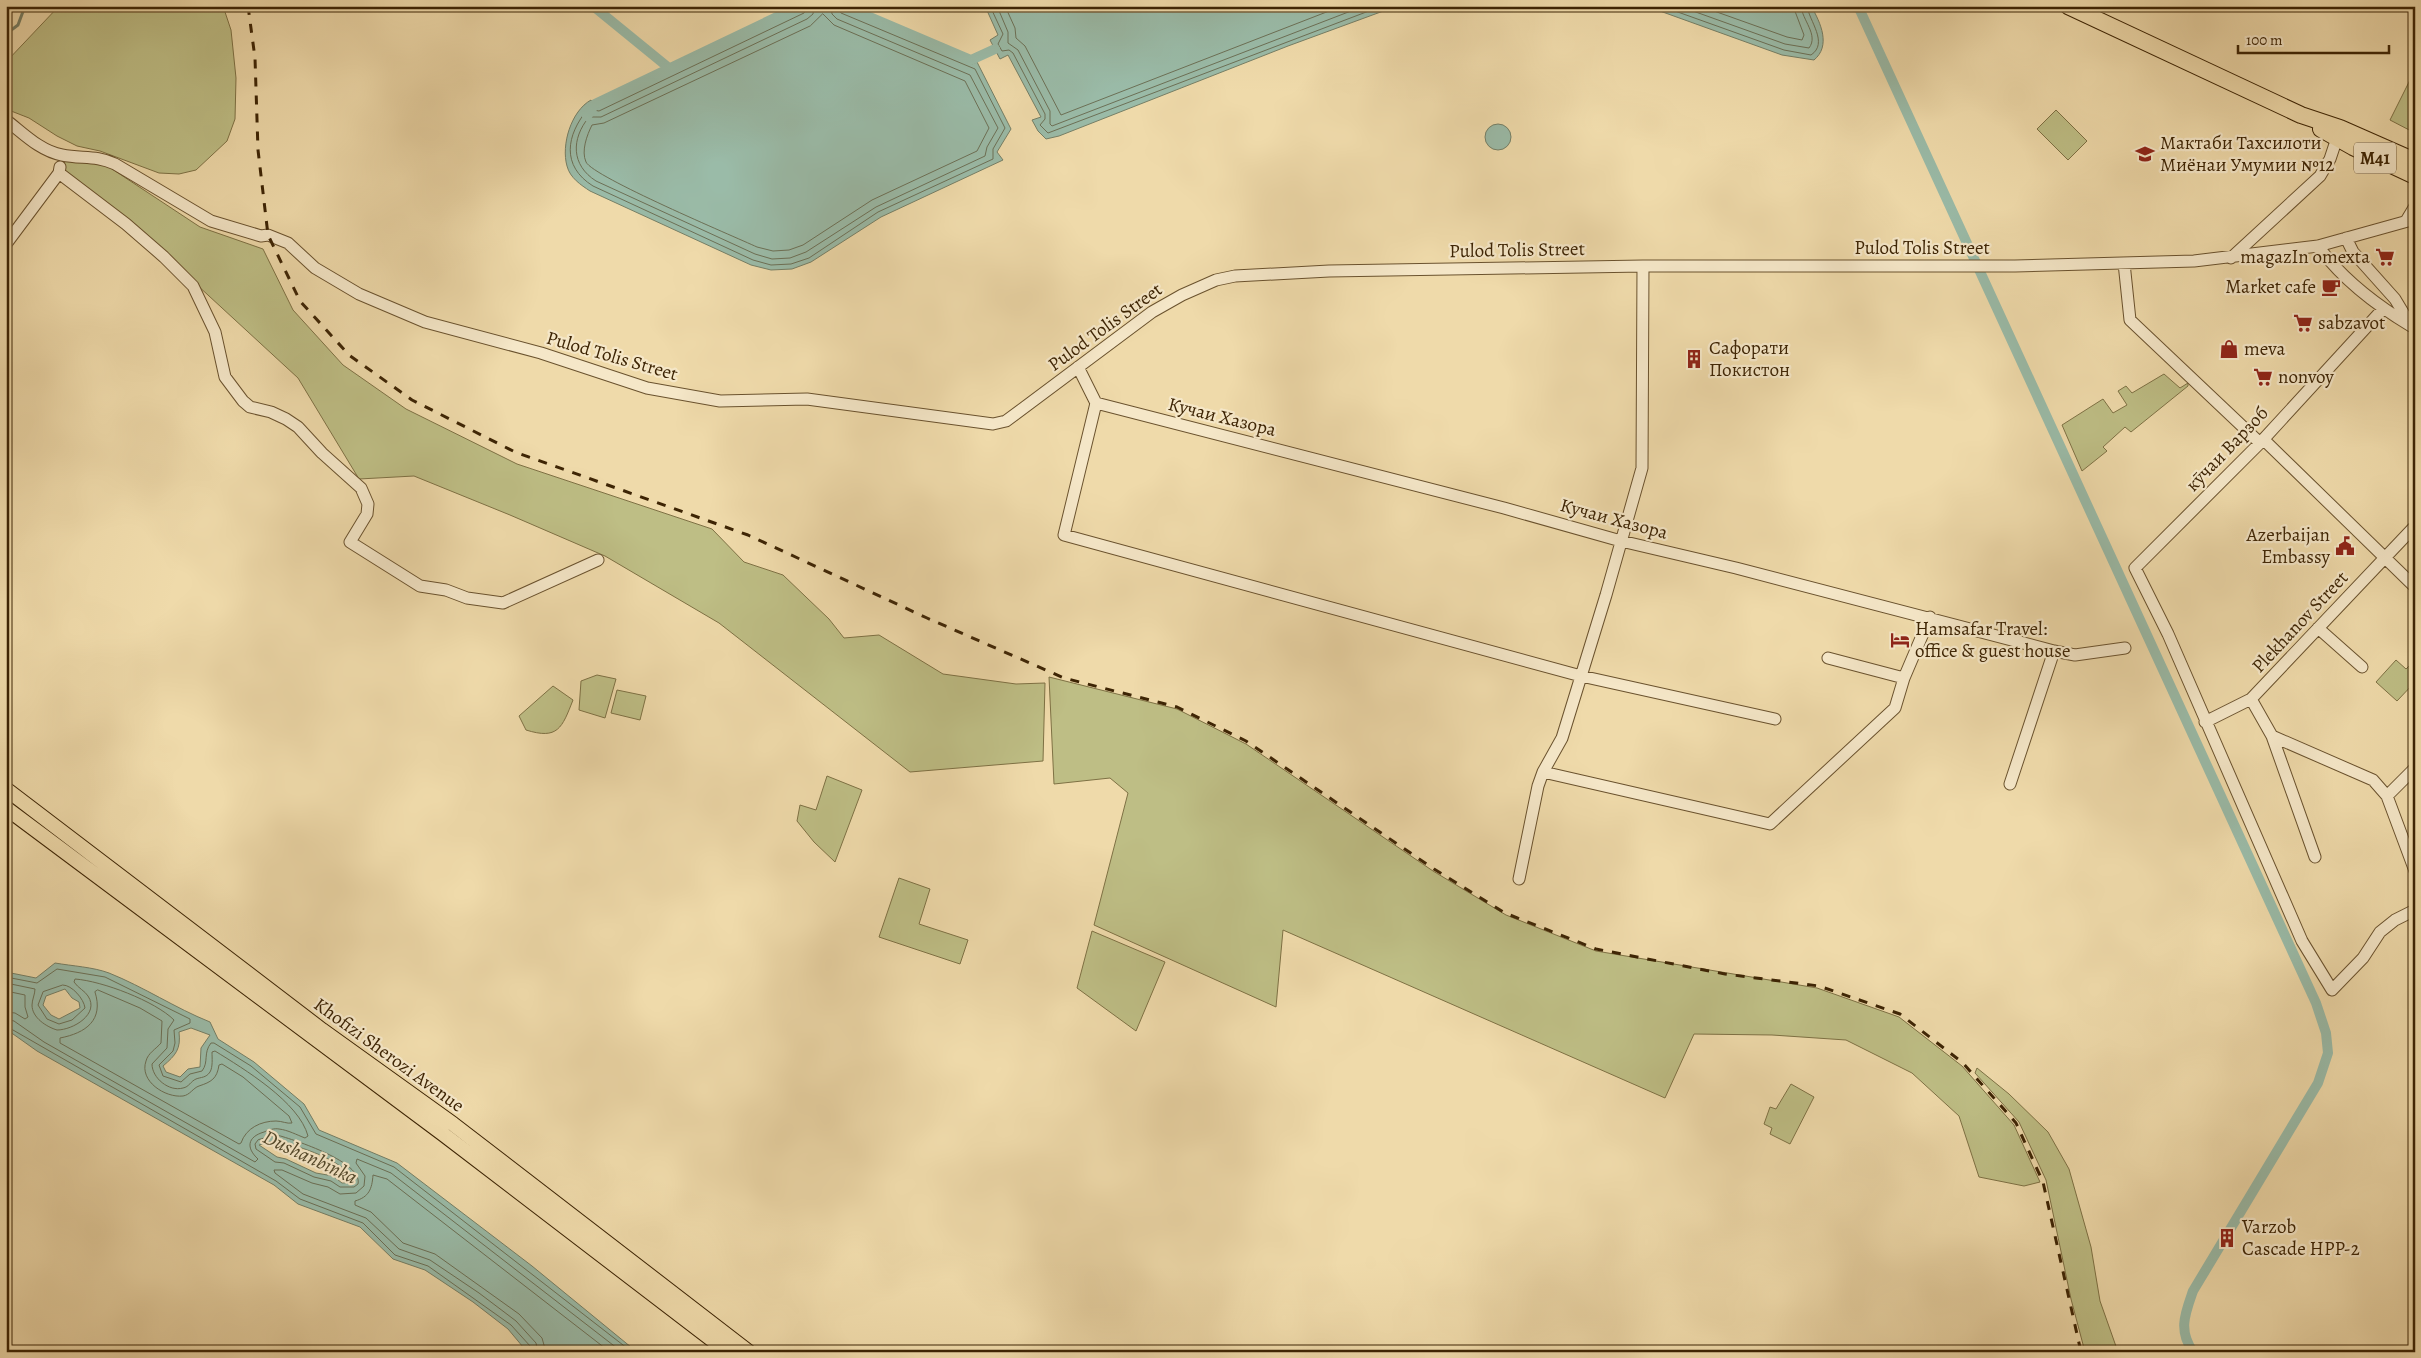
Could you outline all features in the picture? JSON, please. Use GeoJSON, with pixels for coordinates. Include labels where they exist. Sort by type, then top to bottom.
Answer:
{"type":"FeatureCollection","features":[{"type":"Feature","properties":{"kind":"highway","name":"M41"},"geometry":{"type":"LineString","coordinates":[[2068,6],[2338,133],[2415,176]]}},
{"type":"Feature","properties":{"kind":"highway"},"geometry":{"type":"LineString","coordinates":[[2338,133],[2415,161]]}},
{"type":"Feature","properties":{"kind":"main road","name":"Khofizi Sherozi Avenue"},"geometry":{"type":"LineString","coordinates":[[6,789],[322,1030],[453,1124],[748,1352]]}},
{"type":"Feature","properties":{"kind":"main road","name":"Khofizi Sherozi Avenue"},"geometry":{"type":"LineString","coordinates":[[6,808],[443,1134],[728,1352]]}},
{"type":"Feature","properties":{"kind":"street","name":"Pulod Tolis Street"},"geometry":{"type":"LineString","coordinates":[[6,120],[45,150],[62,155],[100,157],[116,164],[211,221],[261,236],[268,235],[288,243],[315,268],[359,294],[425,322],[541,353],[647,388],[668,392],[720,401],[807,399],[993,424],[1006,421],[1152,312],[1182,295],[1216,280],[1235,276],[1329,270],[1643,266],[2015,266],[2232,258],[2318,246],[2410,220]]}},
{"type":"Feature","properties":{"kind":"street"},"geometry":{"type":"LineString","coordinates":[[2232,258],[2320,176],[2330,159],[2338,133]]}},
{"type":"Feature","properties":{"kind":"street"},"geometry":{"type":"LineString","coordinates":[[6,244],[59,172],[62,155]]}},
{"type":"Feature","properties":{"kind":"street"},"geometry":{"type":"LineString","coordinates":[[59,172],[126,224],[164,257],[193,286],[215,332],[225,378],[243,401],[250,407],[271,412],[286,419],[298,428],[322,453],[361,488],[368,504],[367,514],[350,542],[420,586],[446,590],[468,598],[503,603],[598,560]]}},
{"type":"Feature","properties":{"kind":"street"},"geometry":{"type":"LineString","coordinates":[[2410,220],[2415,206]]}},
{"type":"Feature","properties":{"kind":"street"},"geometry":{"type":"LineString","coordinates":[[2346,238],[2353,252],[2395,299],[2413,327]]}},
{"type":"Feature","properties":{"kind":"street"},"geometry":{"type":"LineString","coordinates":[[2318,246],[2331,263],[2383,309],[2413,327]]}},
{"type":"Feature","properties":{"kind":"street"},"geometry":{"type":"LineString","coordinates":[[2124,263],[2130,320],[2415,587]]}},
{"type":"Feature","properties":{"kind":"street"},"geometry":{"type":"LineString","coordinates":[[1519,879],[1535,796],[1543,772],[1562,738],[1642,468],[1643,266]]}},
{"type":"Feature","properties":{"kind":"street","name":"кӯчаи Варзоб"},"geometry":{"type":"LineString","coordinates":[[2205,722],[2168,634],[2135,568],[2261,441],[2383,309]]}},
{"type":"Feature","properties":{"kind":"street"},"geometry":{"type":"LineString","coordinates":[[1078,367],[1096,403],[1064,535],[1581,676],[1775,719]]}},
{"type":"Feature","properties":{"kind":"street","name":"Кучаи Хазора"},"geometry":{"type":"LineString","coordinates":[[1096,403],[1504,508],[1621,541],[1930,617],[2054,651],[2075,655],[2125,648]]}},
{"type":"Feature","properties":{"kind":"street","name":"Plekhanov Street"},"geometry":{"type":"LineString","coordinates":[[2252,699],[2415,526]]}},
{"type":"Feature","properties":{"kind":"street"},"geometry":{"type":"LineString","coordinates":[[1543,772],[1770,824],[1894,708],[1904,678],[1930,617]]}},
{"type":"Feature","properties":{"kind":"street"},"geometry":{"type":"LineString","coordinates":[[2318,628],[2362,667]]}},
{"type":"Feature","properties":{"kind":"street"},"geometry":{"type":"LineString","coordinates":[[2010,784],[2054,651]]}},
{"type":"Feature","properties":{"kind":"street"},"geometry":{"type":"LineString","coordinates":[[1828,658],[1904,678]]}},
{"type":"Feature","properties":{"kind":"street"},"geometry":{"type":"LineString","coordinates":[[2316,857],[2272,736],[2252,699],[2205,722],[2302,941],[2332,990],[2363,958],[2380,932],[2395,920],[2415,910]]}},
{"type":"Feature","properties":{"kind":"street"},"geometry":{"type":"LineString","coordinates":[[2272,736],[2373,780],[2387,796],[2415,871]]}},
{"type":"Feature","properties":{"kind":"street"},"geometry":{"type":"LineString","coordinates":[[2387,796],[2415,768]]}},
{"type":"Feature","properties":{"kind":"green space"},"geometry":{"type":"Polygon","coordinates":[[[59,6],[223,6],[231,30],[236,78],[235,119],[227,141],[196,170],[179,174],[159,173],[100,151],[77,146],[29,118],[6,109],[6,62],[59,6]]]}},
{"type":"Feature","properties":{"kind":"green space"},"geometry":{"type":"Polygon","coordinates":[[[2412,76],[2415,77],[2415,133],[2390,120],[2412,76]]]}},
{"type":"Feature","properties":{"kind":"green space"},"geometry":{"type":"Polygon","coordinates":[[[2056,110],[2087,141],[2068,160],[2037,129],[2056,110]]]}},
{"type":"Feature","properties":{"kind":"green space"},"geometry":{"type":"Polygon","coordinates":[[[65,160],[100,161],[200,227],[263,249],[293,310],[343,365],[406,409],[517,464],[712,529],[744,562],[783,575],[829,619],[844,638],[879,635],[943,674],[1016,684],[1045,683],[1043,761],[910,772],[719,623],[605,556],[414,476],[359,479],[298,378],[196,284],[63,171],[65,160]]]}},
{"type":"Feature","properties":{"kind":"green space"},"geometry":{"type":"Polygon","coordinates":[[[2164,374],[2180,388],[2188,383],[2188,386],[2131,432],[2125,427],[2103,447],[2107,451],[2082,471],[2062,425],[2103,399],[2113,413],[2127,405],[2118,391],[2126,386],[2132,393],[2164,374]]]}},
{"type":"Feature","properties":{"kind":"green space"},"geometry":{"type":"Polygon","coordinates":[[[2396,660],[2406,669],[2415,660],[2415,682],[2397,701],[2376,682],[2396,660]]]}},
{"type":"Feature","properties":{"kind":"green space"},"geometry":{"type":"Polygon","coordinates":[[[597,675],[616,679],[605,718],[579,710],[581,681],[597,675]]]}},
{"type":"Feature","properties":{"kind":"green space"},"geometry":{"type":"Polygon","coordinates":[[[1049,677],[1177,709],[1246,744],[1433,871],[1506,915],[1596,951],[1817,988],[1899,1017],[1962,1066],[2014,1125],[2040,1182],[2024,1186],[1979,1177],[1959,1116],[1912,1073],[1846,1040],[1772,1035],[1694,1034],[1665,1098],[1283,930],[1276,1007],[1094,925],[1128,793],[1110,778],[1054,784],[1049,677]]]}},
{"type":"Feature","properties":{"kind":"green space"},"geometry":{"type":"Polygon","coordinates":[[[553,686],[573,700],[566,718],[552,732],[537,733],[526,730],[519,716],[553,686]]]}},
{"type":"Feature","properties":{"kind":"green space"},"geometry":{"type":"Polygon","coordinates":[[[617,690],[646,696],[640,720],[611,713],[617,690]]]}},
{"type":"Feature","properties":{"kind":"green space"},"geometry":{"type":"Polygon","coordinates":[[[827,776],[862,790],[835,862],[814,842],[797,821],[800,805],[816,810],[827,776]]]}},
{"type":"Feature","properties":{"kind":"green space"},"geometry":{"type":"Polygon","coordinates":[[[899,878],[930,889],[919,924],[968,940],[960,964],[879,937],[899,878]]]}},
{"type":"Feature","properties":{"kind":"green space"},"geometry":{"type":"Polygon","coordinates":[[[1092,931],[1165,962],[1136,1031],[1077,988],[1092,931]]]}},
{"type":"Feature","properties":{"kind":"green space"},"geometry":{"type":"Polygon","coordinates":[[[1977,1068],[2009,1094],[2048,1132],[2069,1169],[2091,1247],[2100,1301],[2118,1352],[2085,1352],[2071,1299],[2046,1180],[2019,1122],[1975,1073],[1977,1068]]]}},
{"type":"Feature","properties":{"kind":"green space"},"geometry":{"type":"Polygon","coordinates":[[[1791,1084],[1814,1097],[1790,1144],[1770,1134],[1772,1128],[1764,1124],[1770,1107],[1776,1109],[1791,1084]]]}},
{"type":"Feature","properties":{"kind":"water"},"geometry":{"type":"Polygon","coordinates":[[[808,6],[837,6],[972,64],[977,62],[1011,129],[997,152],[1003,160],[881,217],[811,262],[792,269],[771,270],[751,265],[590,191],[576,181],[567,166],[565,148],[569,129],[584,105],[591,100],[596,107],[808,6]]]}},
{"type":"Feature","properties":{"kind":"water"},"geometry":{"type":"Polygon","coordinates":[[[985,6],[1397,6],[1288,46],[1059,136],[1046,139],[1038,131],[1032,120],[1041,117],[1008,55],[1000,59],[990,40],[998,35],[985,6]]]}},
{"type":"Feature","properties":{"kind":"water"},"geometry":{"type":"Polygon","coordinates":[[[1646,6],[1811,6],[1823,34],[1822,48],[1814,60],[1782,55],[1646,6]]]}},
{"type":"Feature","properties":{"kind":"water"},"geometry":{"type":"Polygon","coordinates":[[[1498,124],[1507,128],[1511,137],[1507,146],[1498,150],[1489,146],[1485,137],[1489,128],[1498,124]]]}},
{"type":"Feature","properties":{"kind":"water"},"geometry":{"type":"Polygon","coordinates":[[[55,963],[103,971],[210,1022],[218,1039],[254,1062],[304,1104],[319,1130],[397,1163],[532,1266],[637,1352],[530,1352],[523,1347],[508,1329],[473,1302],[425,1270],[393,1259],[360,1227],[298,1204],[274,1185],[37,1051],[6,1029],[6,972],[36,978],[55,963]],[[65,989],[46,996],[43,1005],[51,1015],[59,1019],[80,1008],[79,1002],[72,998],[65,989]],[[191,1028],[179,1032],[177,1051],[163,1066],[166,1072],[180,1077],[188,1069],[200,1067],[201,1048],[210,1035],[191,1028]],[[277,1140],[259,1145],[277,1157],[286,1159],[316,1173],[333,1176],[342,1183],[355,1182],[341,1166],[309,1150],[277,1140]]]}},
{"type":"Feature","properties":{"kind":"waterway"},"geometry":{"type":"LineString","coordinates":[[6,34],[18,25],[25,6]]}},
{"type":"Feature","properties":{"kind":"waterway"},"geometry":{"type":"LineString","coordinates":[[593,6],[669,68]]}},
{"type":"Feature","properties":{"kind":"waterway"},"geometry":{"type":"LineString","coordinates":[[587,116],[595,104],[800,6]]}},
{"type":"Feature","properties":{"kind":"waterway"},"geometry":{"type":"LineString","coordinates":[[844,6],[971,60],[995,49]]}},
{"type":"Feature","properties":{"kind":"waterway"},"geometry":{"type":"LineString","coordinates":[[1858,6],[2316,1003],[2326,1033],[2328,1053],[2318,1083],[2193,1291],[2184,1322],[2188,1344],[2193,1352]]}},
{"type":"Feature","properties":{"kind":"railway"},"geometry":{"type":"LineString","coordinates":[[248,6],[255,58],[258,150],[268,235],[300,301],[349,355],[412,400],[515,452],[748,535],[927,618],[1064,678],[1177,707],[1246,741],[1434,869],[1505,913],[1596,949],[1725,974],[1819,986],[1900,1014],[1963,1063],[2016,1123],[2043,1182],[2081,1352]]}},
{"type":"Feature","properties":{"kind":"place","name":"Мактаби Тахсилоти Миёнаи Умумии №12"},"geometry":{"type":"Point","coordinates":[2145,154]}},
{"type":"Feature","properties":{"kind":"place","name":"magazIn omexta"},"geometry":{"type":"Point","coordinates":[2385,257]}},
{"type":"Feature","properties":{"kind":"place","name":"Market cafe"},"geometry":{"type":"Point","coordinates":[2331,287]}},
{"type":"Feature","properties":{"kind":"place","name":"sabzavot"},"geometry":{"type":"Point","coordinates":[2303,323]}},
{"type":"Feature","properties":{"kind":"place","name":"meva"},"geometry":{"type":"Point","coordinates":[2229,349]}},
{"type":"Feature","properties":{"kind":"place","name":"Сафорати Покистон"},"geometry":{"type":"Point","coordinates":[1694,359]}},
{"type":"Feature","properties":{"kind":"place","name":"nonvoy"},"geometry":{"type":"Point","coordinates":[2263,377]}},
{"type":"Feature","properties":{"kind":"place","name":"Azerbaijan Embassy"},"geometry":{"type":"Point","coordinates":[2345,546]}},
{"type":"Feature","properties":{"kind":"place","name":"Hamsafar Travel: office & guest house"},"geometry":{"type":"Point","coordinates":[1900,640]}},
{"type":"Feature","properties":{"kind":"place","name":"Varzob Cascade HPP-2"},"geometry":{"type":"Point","coordinates":[2227,1238]}},
{"type":"Feature","properties":{"kind":"water label","name":"Dushanbinka"},"geometry":{"type":"Point","coordinates":[310,1157]}}]}
